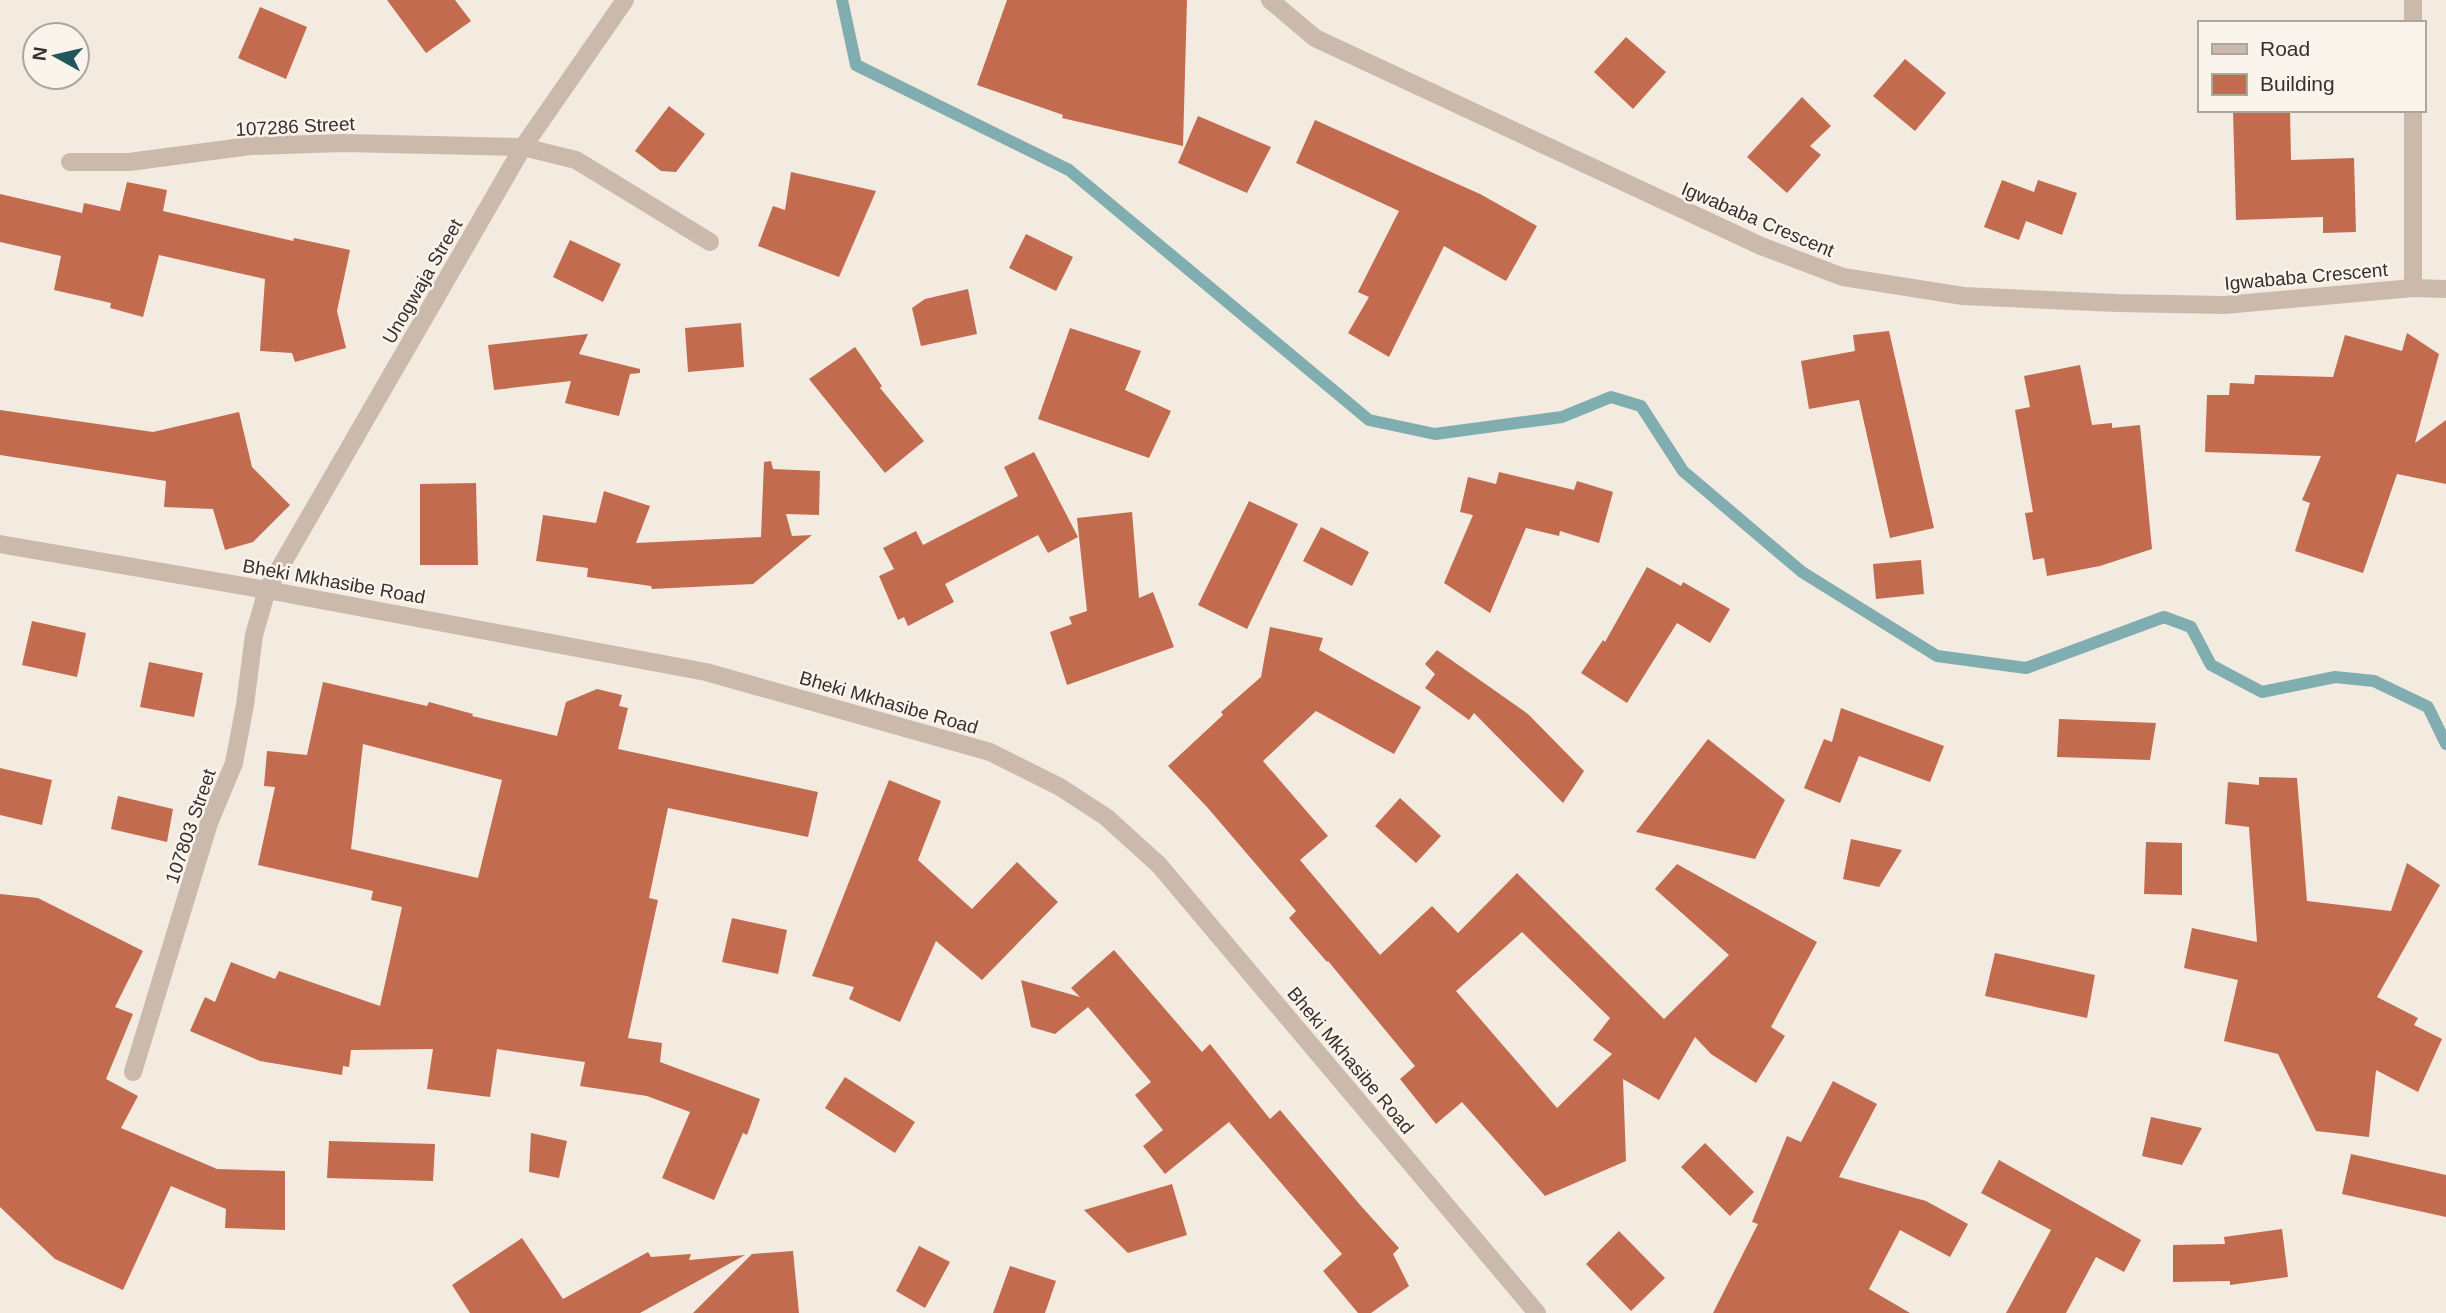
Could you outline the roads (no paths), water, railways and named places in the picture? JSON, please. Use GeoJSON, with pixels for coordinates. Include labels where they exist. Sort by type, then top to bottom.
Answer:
{"type":"FeatureCollection","features":[{"type":"Feature","properties":{"kind":"street","name":"Unogwaja Street"},"geometry":{"type":"LineString","coordinates":[[267,590],[523,147],[625,0]]}},
{"type":"Feature","properties":{"kind":"street","name":"Igwababa Crescent"},"geometry":{"type":"LineString","coordinates":[[1270,0],[1315,38],[1761,246],[1843,277],[1963,296],[2117,303],[2225,305],[2413,288],[2446,289]]}},
{"type":"Feature","properties":{"kind":"street"},"geometry":{"type":"LineString","coordinates":[[2413,0],[2413,21]]}},
{"type":"Feature","properties":{"kind":"street"},"geometry":{"type":"LineString","coordinates":[[2413,112],[2413,288]]}},
{"type":"Feature","properties":{"kind":"street","name":"107286 Street"},"geometry":{"type":"LineString","coordinates":[[70,162],[130,162],[250,146],[343,143],[523,147],[576,160],[710,242]]}},
{"type":"Feature","properties":{"kind":"street","name":"Bheki Mkhasibe Road"},"geometry":{"type":"LineString","coordinates":[[0,544],[267,590],[706,672],[989,752],[1060,787],[1106,817],[1159,865],[1537,1313]]}},
{"type":"Feature","properties":{"kind":"street","name":"107803 Street"},"geometry":{"type":"LineString","coordinates":[[133,1072],[209,823],[234,763],[254,635],[267,590]]}},
{"type":"Feature","properties":{"kind":"waterway"},"geometry":{"type":"LineString","coordinates":[[842,0],[856,65],[1069,170],[1369,420],[1435,434],[1562,417],[1611,397],[1641,406],[1683,471],[1802,572],[1937,656],[2026,668],[2164,617],[2191,627],[2211,665],[2262,692],[2335,677],[2374,681],[2428,707],[2446,744]]}}]}
